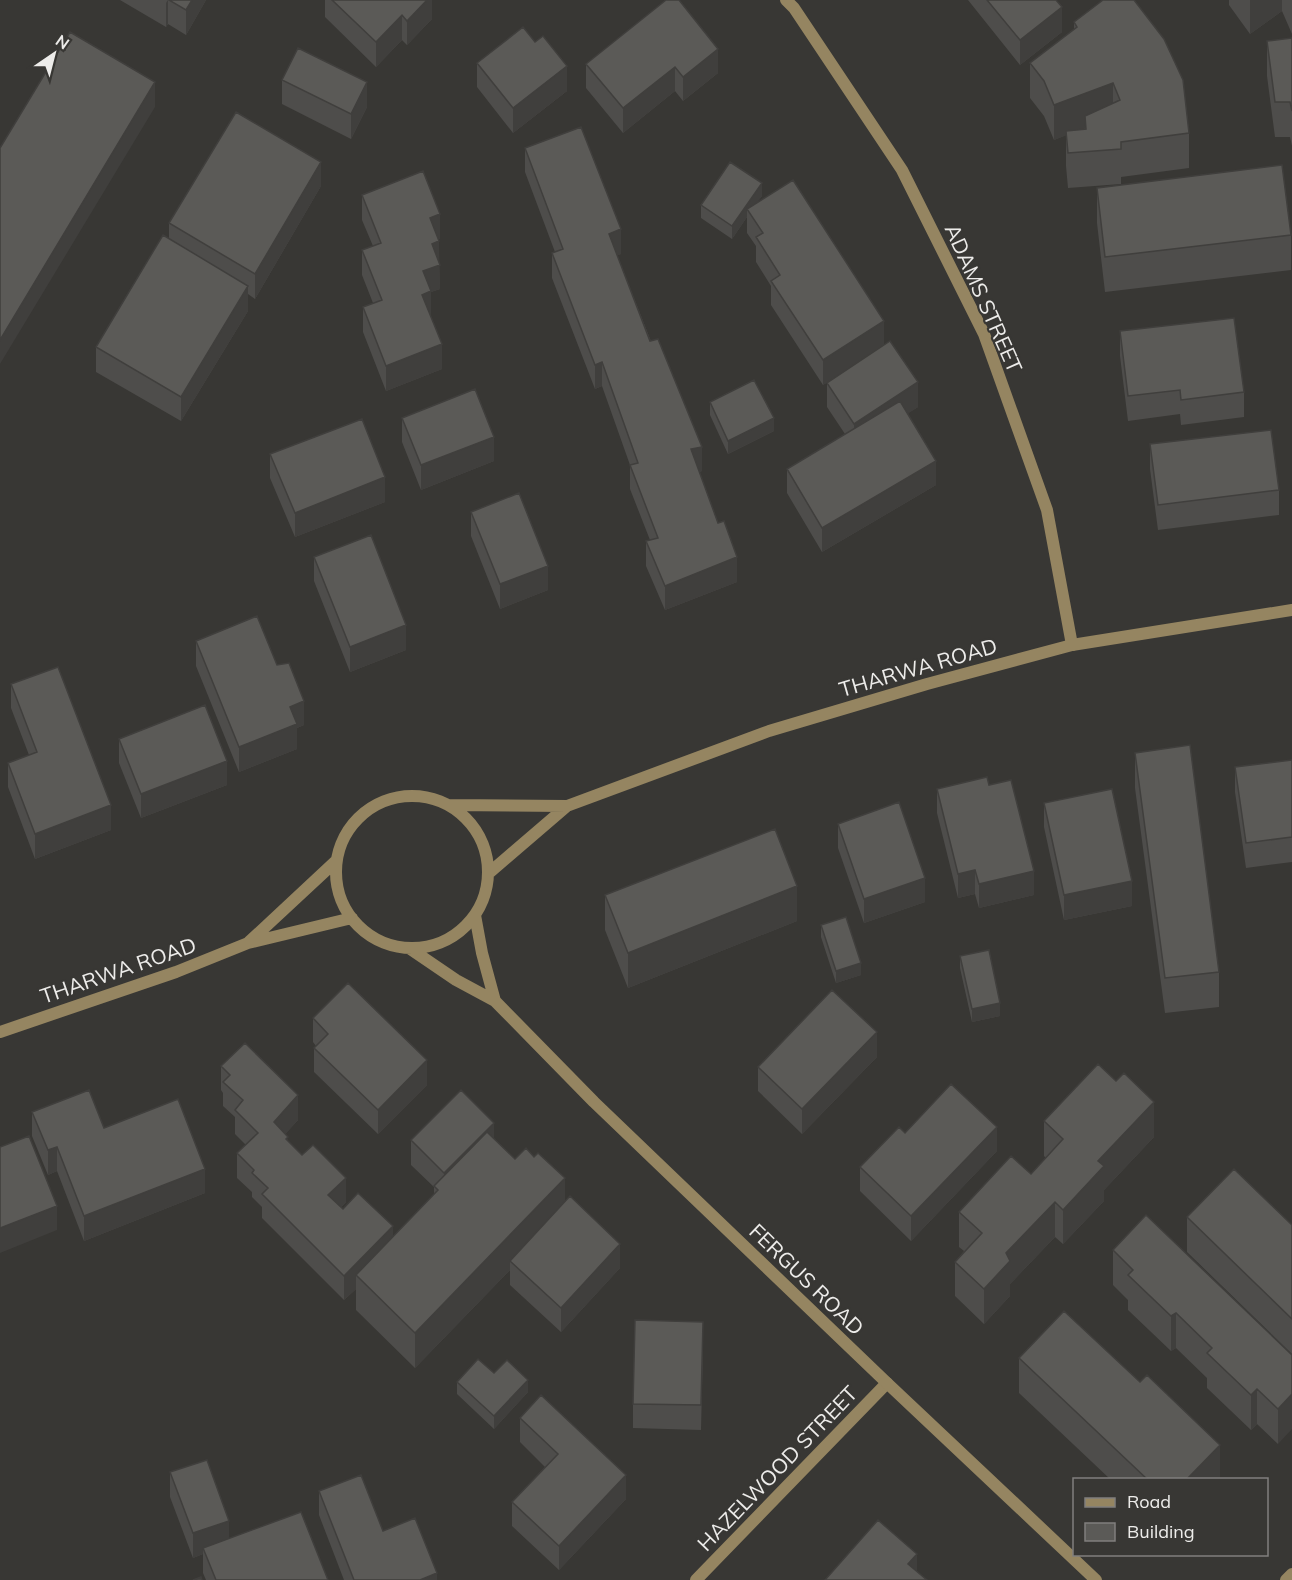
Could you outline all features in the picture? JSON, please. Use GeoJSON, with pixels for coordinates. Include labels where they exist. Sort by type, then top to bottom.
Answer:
{"type":"FeatureCollection","features":[{"type":"Feature","properties":{"kind":"street","name":"ADAMS STREET"},"geometry":{"type":"LineString","coordinates":[[786,0],[794,8],[902,170],[984,334],[1047,510],[1072,645]]}},
{"type":"Feature","properties":{"kind":"street","name":"THARWA ROAD"},"geometry":{"type":"LineString","coordinates":[[489,873],[567,806],[769,731],[927,684],[1072,645],[1292,610]]}},
{"type":"Feature","properties":{"kind":"street"},"geometry":{"type":"LineString","coordinates":[[401,796],[426,797],[449,805],[465,817],[478,833],[486,852],[489,873],[488,888],[476,915],[462,930],[445,941],[409,948],[392,945],[363,931],[352,918],[341,900],[336,881],[336,861],[344,838],[358,818],[378,803],[401,796]]}},
{"type":"Feature","properties":{"kind":"street","name":"THARWA ROAD"},"geometry":{"type":"LineString","coordinates":[[449,805],[567,806]]}},
{"type":"Feature","properties":{"kind":"street","name":"THARWA ROAD"},"geometry":{"type":"LineString","coordinates":[[248,943],[336,861]]}},
{"type":"Feature","properties":{"kind":"street","name":"FERGUS ROAD"},"geometry":{"type":"LineString","coordinates":[[476,915],[482,953],[495,1001]]}},
{"type":"Feature","properties":{"kind":"street","name":"THARWA ROAD"},"geometry":{"type":"LineString","coordinates":[[0,1032],[176,972],[248,943],[352,918]]}},
{"type":"Feature","properties":{"kind":"street","name":"FERGUS ROAD"},"geometry":{"type":"LineString","coordinates":[[409,948],[456,980],[495,1001],[594,1102],[886,1383],[1096,1580]]}},
{"type":"Feature","properties":{"kind":"street","name":"HAZELWOOD STREET"},"geometry":{"type":"LineString","coordinates":[[696,1580],[886,1383]]}},
{"type":"Feature","properties":{"kind":"street"},"geometry":{"type":"LineString","coordinates":[[1286,1580],[1292,1574]]}},
{"type":"Feature","properties":{"kind":"building"},"geometry":{"type":"Polygon","coordinates":[[[169,0],[192,0],[186,10],[169,0]]]}},
{"type":"Feature","properties":{"kind":"building"},"geometry":{"type":"Polygon","coordinates":[[[332,0],[427,0],[407,21],[402,15],[376,42],[332,0]]]}},
{"type":"Feature","properties":{"kind":"building"},"geometry":{"type":"Polygon","coordinates":[[[666,0],[679,0],[718,49],[683,77],[675,67],[623,108],[586,64],[666,0]]]}},
{"type":"Feature","properties":{"kind":"building"},"geometry":{"type":"Polygon","coordinates":[[[987,0],[1056,0],[1062,7],[1020,40],[987,0]]]}},
{"type":"Feature","properties":{"kind":"building"},"geometry":{"type":"Polygon","coordinates":[[[1103,0],[1134,0],[1164,39],[1183,80],[1189,133],[1121,142],[1121,149],[1068,153],[1066,131],[1086,129],[1085,116],[1120,100],[1113,83],[1054,105],[1044,81],[1030,63],[1077,27],[1074,22],[1103,0]]]}},
{"type":"Feature","properties":{"kind":"building"},"geometry":{"type":"Polygon","coordinates":[[[523,27],[535,42],[543,36],[567,66],[513,108],[477,63],[523,27]]]}},
{"type":"Feature","properties":{"kind":"building"},"geometry":{"type":"Polygon","coordinates":[[[70,32],[155,82],[0,340],[0,148],[70,32]]]}},
{"type":"Feature","properties":{"kind":"building"},"geometry":{"type":"Polygon","coordinates":[[[1292,38],[1292,111],[1290,102],[1275,102],[1267,41],[1292,38]]]}},
{"type":"Feature","properties":{"kind":"building"},"geometry":{"type":"Polygon","coordinates":[[[298,48],[367,82],[351,114],[282,80],[298,48]]]}},
{"type":"Feature","properties":{"kind":"building"},"geometry":{"type":"Polygon","coordinates":[[[236,112],[321,162],[255,274],[169,223],[236,112]]]}},
{"type":"Feature","properties":{"kind":"building"},"geometry":{"type":"Polygon","coordinates":[[[581,127],[621,229],[609,234],[650,341],[658,339],[702,447],[691,449],[718,523],[724,521],[737,557],[665,586],[646,541],[658,538],[630,465],[638,463],[602,362],[595,365],[552,253],[563,249],[525,148],[581,127]]]}},
{"type":"Feature","properties":{"kind":"building"},"geometry":{"type":"Polygon","coordinates":[[[730,162],[762,183],[732,226],[701,205],[730,162]]]}},
{"type":"Feature","properties":{"kind":"building"},"geometry":{"type":"Polygon","coordinates":[[[1282,165],[1291,235],[1105,257],[1097,188],[1282,165]]]}},
{"type":"Feature","properties":{"kind":"building"},"geometry":{"type":"Polygon","coordinates":[[[423,171],[440,214],[430,218],[439,241],[432,244],[440,265],[423,271],[431,291],[422,295],[442,344],[386,366],[363,307],[382,300],[362,250],[381,243],[362,195],[423,171]]]}},
{"type":"Feature","properties":{"kind":"building"},"geometry":{"type":"Polygon","coordinates":[[[793,180],[884,321],[823,360],[771,281],[780,275],[756,237],[763,233],[747,209],[793,180]]]}},
{"type":"Feature","properties":{"kind":"building"},"geometry":{"type":"Polygon","coordinates":[[[163,235],[248,286],[181,397],[96,347],[163,235]]]}},
{"type":"Feature","properties":{"kind":"building"},"geometry":{"type":"Polygon","coordinates":[[[1234,318],[1244,392],[1181,400],[1180,390],[1128,396],[1120,331],[1234,318]]]}},
{"type":"Feature","properties":{"kind":"building"},"geometry":{"type":"Polygon","coordinates":[[[890,341],[918,382],[854,424],[827,383],[890,341]]]}},
{"type":"Feature","properties":{"kind":"building"},"geometry":{"type":"Polygon","coordinates":[[[754,380],[774,418],[728,441],[710,402],[754,380]]]}},
{"type":"Feature","properties":{"kind":"building"},"geometry":{"type":"Polygon","coordinates":[[[475,389],[494,437],[421,465],[402,418],[475,389]]]}},
{"type":"Feature","properties":{"kind":"building"},"geometry":{"type":"Polygon","coordinates":[[[900,401],[936,461],[822,528],[787,469],[900,401]]]}},
{"type":"Feature","properties":{"kind":"building"},"geometry":{"type":"Polygon","coordinates":[[[362,419],[385,477],[295,513],[270,454],[362,419]]]}},
{"type":"Feature","properties":{"kind":"building"},"geometry":{"type":"Polygon","coordinates":[[[1271,430],[1279,490],[1158,505],[1150,444],[1271,430]]]}},
{"type":"Feature","properties":{"kind":"building"},"geometry":{"type":"Polygon","coordinates":[[[519,493],[548,566],[500,584],[471,512],[519,493]]]}},
{"type":"Feature","properties":{"kind":"building"},"geometry":{"type":"Polygon","coordinates":[[[371,535],[406,625],[350,647],[314,557],[371,535]]]}},
{"type":"Feature","properties":{"kind":"building"},"geometry":{"type":"Polygon","coordinates":[[[257,616],[277,665],[289,663],[304,701],[290,707],[297,724],[239,747],[196,641],[257,616]]]}},
{"type":"Feature","properties":{"kind":"building"},"geometry":{"type":"Polygon","coordinates":[[[58,667],[111,805],[35,834],[8,763],[37,752],[11,684],[58,667]]]}},
{"type":"Feature","properties":{"kind":"building"},"geometry":{"type":"Polygon","coordinates":[[[205,705],[227,761],[141,794],[119,739],[205,705]]]}},
{"type":"Feature","properties":{"kind":"building"},"geometry":{"type":"Polygon","coordinates":[[[1190,745],[1219,972],[1165,978],[1135,753],[1190,745]]]}},
{"type":"Feature","properties":{"kind":"building"},"geometry":{"type":"Polygon","coordinates":[[[1292,760],[1292,837],[1246,843],[1235,767],[1292,760]]]}},
{"type":"Feature","properties":{"kind":"building"},"geometry":{"type":"Polygon","coordinates":[[[987,777],[989,785],[1011,780],[1034,871],[979,884],[975,870],[958,874],[937,789],[987,777]]]}},
{"type":"Feature","properties":{"kind":"building"},"geometry":{"type":"Polygon","coordinates":[[[1112,789],[1132,881],[1064,895],[1044,803],[1112,789]]]}},
{"type":"Feature","properties":{"kind":"building"},"geometry":{"type":"Polygon","coordinates":[[[899,802],[925,878],[864,899],[838,824],[899,802]]]}},
{"type":"Feature","properties":{"kind":"building"},"geometry":{"type":"Polygon","coordinates":[[[775,829],[797,886],[628,953],[605,895],[775,829]]]}},
{"type":"Feature","properties":{"kind":"building"},"geometry":{"type":"Polygon","coordinates":[[[846,917],[861,963],[836,971],[821,925],[846,917]]]}},
{"type":"Feature","properties":{"kind":"building"},"geometry":{"type":"Polygon","coordinates":[[[989,950],[1000,1003],[972,1009],[960,956],[989,950]]]}},
{"type":"Feature","properties":{"kind":"building"},"geometry":{"type":"Polygon","coordinates":[[[348,983],[427,1060],[378,1110],[314,1048],[328,1034],[313,1018],[348,983]]]}},
{"type":"Feature","properties":{"kind":"building"},"geometry":{"type":"Polygon","coordinates":[[[832,990],[877,1032],[802,1109],[758,1067],[832,990]]]}},
{"type":"Feature","properties":{"kind":"building"},"geometry":{"type":"Polygon","coordinates":[[[245,1043],[298,1095],[274,1122],[288,1137],[286,1139],[302,1155],[313,1145],[346,1178],[328,1195],[343,1209],[358,1193],[393,1226],[344,1276],[262,1194],[268,1188],[252,1173],[254,1170],[237,1153],[258,1133],[235,1110],[243,1100],[223,1082],[230,1075],[221,1066],[245,1043]]]}},
{"type":"Feature","properties":{"kind":"building"},"geometry":{"type":"Polygon","coordinates":[[[1098,1064],[1116,1081],[1124,1073],[1154,1102],[1098,1161],[1104,1166],[1063,1210],[1055,1202],[1006,1253],[1010,1261],[984,1289],[955,1262],[982,1233],[959,1212],[1011,1156],[1031,1174],[1063,1139],[1044,1121],[1098,1064]]]}},
{"type":"Feature","properties":{"kind":"building"},"geometry":{"type":"Polygon","coordinates":[[[951,1084],[997,1127],[911,1216],[860,1167],[899,1127],[905,1133],[951,1084]]]}},
{"type":"Feature","properties":{"kind":"building"},"geometry":{"type":"Polygon","coordinates":[[[89,1090],[104,1128],[178,1099],[205,1169],[84,1216],[57,1147],[48,1150],[32,1112],[89,1090]]]}},
{"type":"Feature","properties":{"kind":"building"},"geometry":{"type":"Polygon","coordinates":[[[461,1090],[494,1123],[444,1173],[411,1140],[461,1090]]]}},
{"type":"Feature","properties":{"kind":"building"},"geometry":{"type":"Polygon","coordinates":[[[487,1132],[515,1159],[526,1148],[534,1157],[538,1153],[565,1178],[415,1333],[356,1275],[438,1190],[434,1186],[487,1132]]]}},
{"type":"Feature","properties":{"kind":"building"},"geometry":{"type":"Polygon","coordinates":[[[29,1136],[57,1206],[0,1228],[0,1147],[29,1136]]]}},
{"type":"Feature","properties":{"kind":"building"},"geometry":{"type":"Polygon","coordinates":[[[1234,1169],[1292,1225],[1292,1319],[1187,1217],[1234,1169]]]}},
{"type":"Feature","properties":{"kind":"building"},"geometry":{"type":"Polygon","coordinates":[[[570,1196],[620,1244],[561,1308],[510,1261],[570,1196]]]}},
{"type":"Feature","properties":{"kind":"building"},"geometry":{"type":"Polygon","coordinates":[[[1146,1215],[1292,1355],[1292,1394],[1278,1409],[1257,1389],[1251,1395],[1207,1353],[1212,1348],[1176,1313],[1171,1316],[1128,1275],[1133,1270],[1113,1250],[1146,1215]]]}},
{"type":"Feature","properties":{"kind":"building"},"geometry":{"type":"Polygon","coordinates":[[[1064,1311],[1140,1382],[1147,1375],[1220,1445],[1188,1478],[1146,1478],[1019,1358],[1064,1311]]]}},
{"type":"Feature","properties":{"kind":"building"},"geometry":{"type":"Polygon","coordinates":[[[635,1320],[703,1322],[701,1405],[633,1404],[635,1320]]]}},
{"type":"Feature","properties":{"kind":"building"},"geometry":{"type":"Polygon","coordinates":[[[478,1359],[494,1373],[507,1360],[528,1380],[494,1416],[457,1382],[478,1359]]]}},
{"type":"Feature","properties":{"kind":"building"},"geometry":{"type":"Polygon","coordinates":[[[541,1395],[626,1475],[559,1546],[512,1502],[558,1454],[520,1418],[541,1395]]]}},
{"type":"Feature","properties":{"kind":"building"},"geometry":{"type":"Polygon","coordinates":[[[207,1460],[229,1521],[193,1533],[170,1472],[207,1460]]]}},
{"type":"Feature","properties":{"kind":"building"},"geometry":{"type":"Polygon","coordinates":[[[361,1475],[383,1531],[415,1518],[437,1573],[420,1580],[354,1580],[319,1491],[361,1475]]]}},
{"type":"Feature","properties":{"kind":"building"},"geometry":{"type":"Polygon","coordinates":[[[301,1512],[328,1580],[216,1580],[203,1548],[301,1512]]]}},
{"type":"Feature","properties":{"kind":"building"},"geometry":{"type":"Polygon","coordinates":[[[878,1520],[917,1554],[908,1564],[927,1580],[825,1580],[878,1520]]]}}]}
